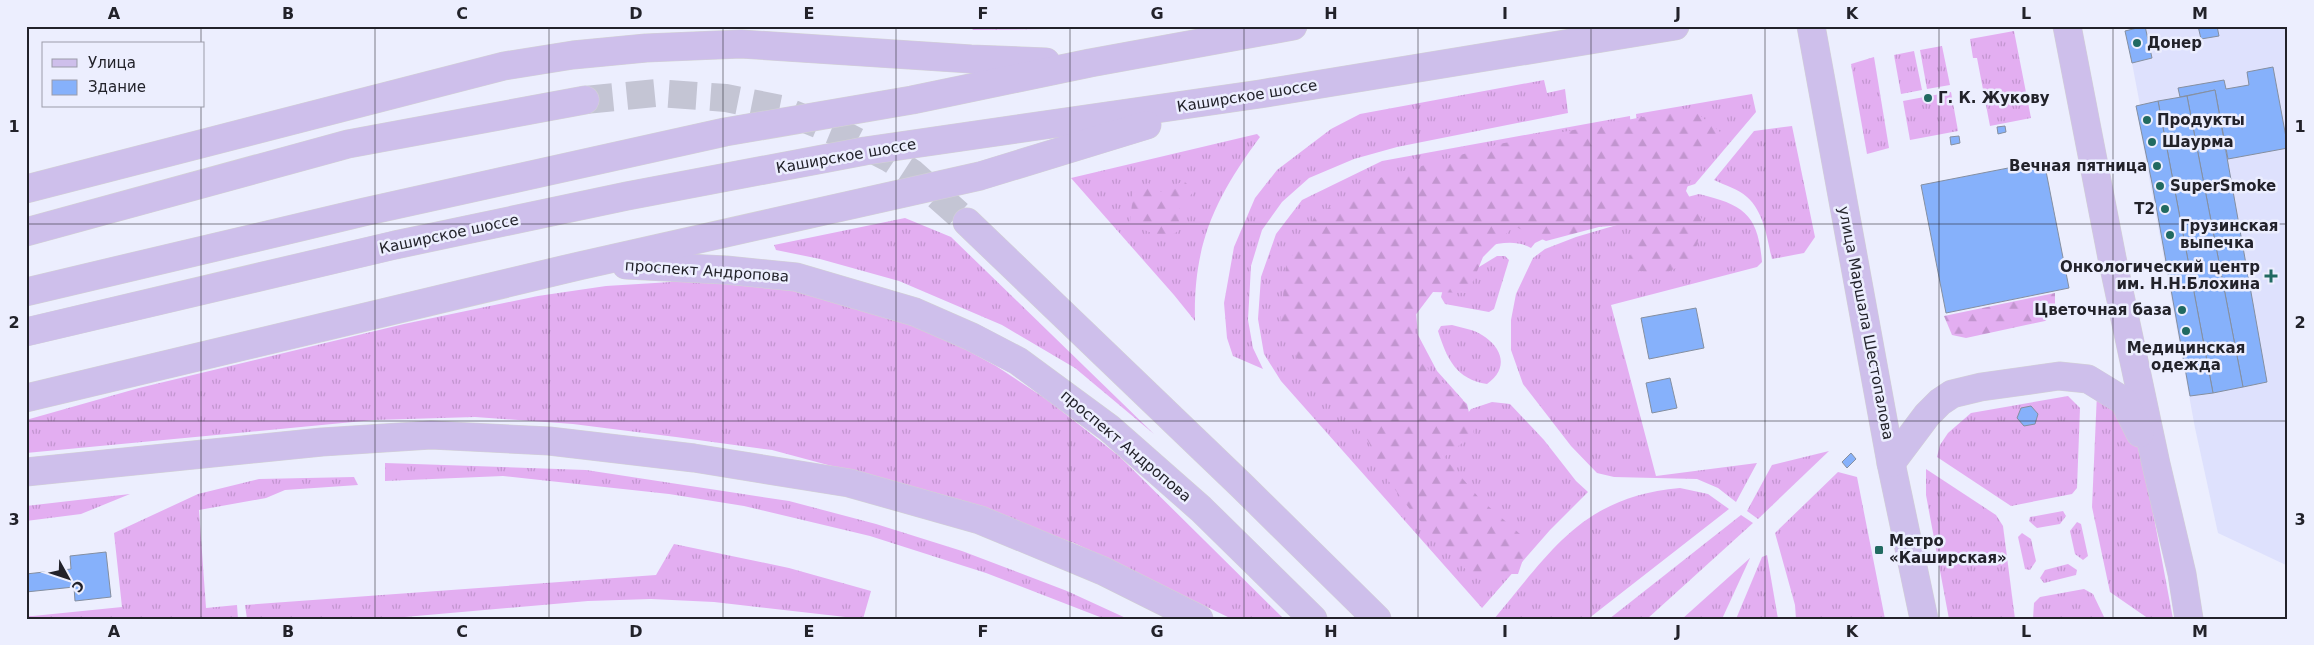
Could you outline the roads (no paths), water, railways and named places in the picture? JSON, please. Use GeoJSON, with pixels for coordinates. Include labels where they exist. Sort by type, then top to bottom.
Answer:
{"type":"FeatureCollection","features":[{"type":"Feature","properties":{"kind":"main road"},"geometry":{"type":"LineString","coordinates":[[26,292],[364,212],[725,132],[912,100],[1090,63],[1293,26]]}},
{"type":"Feature","properties":{"kind":"main road","name":"Каширское шоссе"},"geometry":{"type":"LineString","coordinates":[[26,332],[395,245],[627,196],[865,151],[1252,95],[1675,26]]}},
{"type":"Feature","properties":{"kind":"main road","name":"улица Маршала Шестопалова"},"geometry":{"type":"LineString","coordinates":[[1811,26],[1891,462],[1924,619]]}},
{"type":"Feature","properties":{"kind":"main road"},"geometry":{"type":"LineString","coordinates":[[2067,26],[2156,464],[2182,574],[2189,619]]}},
{"type":"Feature","properties":{"kind":"main road"},"geometry":{"type":"LineString","coordinates":[[26,189],[504,66],[573,54],[646,48],[741,44],[971,59],[1090,63]]}},
{"type":"Feature","properties":{"kind":"main road"},"geometry":{"type":"LineString","coordinates":[[26,398],[587,264],[980,176],[1252,95]]}},
{"type":"Feature","properties":{"kind":"main road"},"geometry":{"type":"LineString","coordinates":[[26,232],[348,144],[585,100]]}},
{"type":"Feature","properties":{"kind":"main road"},"geometry":{"type":"LineString","coordinates":[[967,222],[1241,485],[1377,619]]}},
{"type":"Feature","properties":{"kind":"main road","name":"проспект Андропова"},"geometry":{"type":"LineString","coordinates":[[587,264],[726,270],[796,277],[915,312],[972,337],[1018,362],[1109,428],[1201,509],[1313,619]]}},
{"type":"Feature","properties":{"kind":"main road"},"geometry":{"type":"LineString","coordinates":[[1891,462],[1927,415],[1940,402],[1952,394],[1981,387],[2059,376],[2088,379],[2124,401],[2156,464]]}},
{"type":"Feature","properties":{"kind":"main road"},"geometry":{"type":"LineString","coordinates":[[26,472],[322,442],[431,435],[549,441],[694,458],[848,483],[980,520],[1103,571],[1199,619]]}},
{"type":"Feature","properties":{"kind":"tunnel"},"geometry":{"type":"LineString","coordinates":[[585,100],[656,93],[726,98],[781,109],[844,135],[889,158],[912,173],[967,222]]}},
{"type":"Feature","properties":{"kind":"place","name":"Донер"},"geometry":{"type":"Point","coordinates":[2137,43]}},
{"type":"Feature","properties":{"kind":"place","name":"Г. К. Жукову"},"geometry":{"type":"Point","coordinates":[1928,98]}},
{"type":"Feature","properties":{"kind":"place","name":"Продукты"},"geometry":{"type":"Point","coordinates":[2147,120]}},
{"type":"Feature","properties":{"kind":"place","name":"Шаурма"},"geometry":{"type":"Point","coordinates":[2152,142]}},
{"type":"Feature","properties":{"kind":"place","name":"Вечная пятница"},"geometry":{"type":"Point","coordinates":[2157,166]}},
{"type":"Feature","properties":{"kind":"place","name":"SuperSmoke"},"geometry":{"type":"Point","coordinates":[2160,186]}},
{"type":"Feature","properties":{"kind":"place","name":"T2"},"geometry":{"type":"Point","coordinates":[2165,209]}},
{"type":"Feature","properties":{"kind":"place","name":"Грузинская выпечка"},"geometry":{"type":"Point","coordinates":[2170,235]}},
{"type":"Feature","properties":{"kind":"place","name":"Онкологический центр им. Н.Н.Блохина"},"geometry":{"type":"Point","coordinates":[2271,276]}},
{"type":"Feature","properties":{"kind":"place","name":"Цветочная база"},"geometry":{"type":"Point","coordinates":[2182,310]}},
{"type":"Feature","properties":{"kind":"place","name":"Медицинская одежда"},"geometry":{"type":"Point","coordinates":[2186,331]}},
{"type":"Feature","properties":{"kind":"place","name":"Метро «Каширская»"},"geometry":{"type":"Point","coordinates":[1879,550]}}]}
